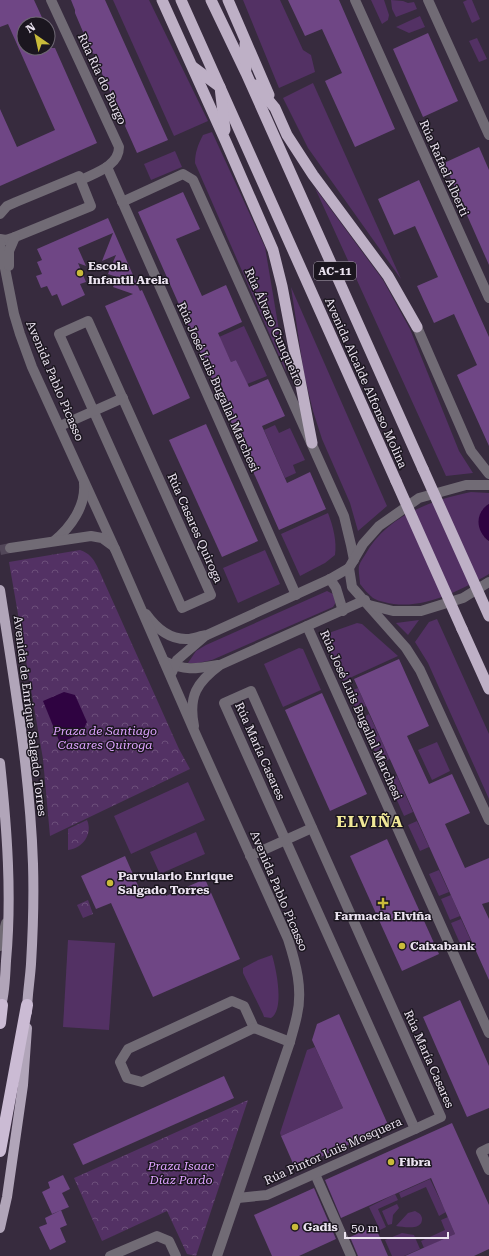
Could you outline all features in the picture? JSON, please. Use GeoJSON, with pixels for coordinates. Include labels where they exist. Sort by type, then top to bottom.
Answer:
{"type":"FeatureCollection","features":[{"type":"Feature","properties":{"kind":"highway"},"geometry":{"type":"LineString","coordinates":[[162,0],[273,250],[282,286],[312,443]]}},
{"type":"Feature","properties":{"kind":"highway","name":"Avenida Alcalde Alfonso Molina"},"geometry":{"type":"LineString","coordinates":[[181,0],[489,689]]}},
{"type":"Feature","properties":{"kind":"highway","name":"Avenida Alcalde Alfonso Molina"},"geometry":{"type":"LineString","coordinates":[[211,0],[246,73],[489,616]]}},
{"type":"Feature","properties":{"kind":"highway"},"geometry":{"type":"LineString","coordinates":[[228,0],[245,44],[288,135],[313,175],[388,276],[417,327]]}},
{"type":"Feature","properties":{"kind":"highway"},"geometry":{"type":"LineString","coordinates":[[245,44],[246,73],[275,108]]}},
{"type":"Feature","properties":{"kind":"highway"},"geometry":{"type":"LineString","coordinates":[[193,67],[220,87],[226,142]]}},
{"type":"Feature","properties":{"kind":"highway"},"geometry":{"type":"LineString","coordinates":[[0,1150],[27,1005]]}},
{"type":"Feature","properties":{"kind":"highway"},"geometry":{"type":"LineString","coordinates":[[0,1023],[1,1007]]}},
{"type":"Feature","properties":{"kind":"main road","name":"Avenida de Enrique Salgado Torres"},"geometry":{"type":"LineString","coordinates":[[0,590],[16,693],[30,805],[33,863],[31,966],[27,1005],[23,1085],[7,1197],[0,1228]]}},
{"type":"Feature","properties":{"kind":"main road"},"geometry":{"type":"LineString","coordinates":[[0,763],[5,806],[9,915],[7,954],[1,1007]]}},
{"type":"Feature","properties":{"kind":"street","name":"Rúa Ría do Burgo"},"geometry":{"type":"LineString","coordinates":[[51,0],[118,147],[119,154],[107,168]]}},
{"type":"Feature","properties":{"kind":"street","name":"Rúa Rafael Alberti"},"geometry":{"type":"LineString","coordinates":[[355,0],[489,298]]}},
{"type":"Feature","properties":{"kind":"street"},"geometry":{"type":"LineString","coordinates":[[428,0],[489,135]]}},
{"type":"Feature","properties":{"kind":"street"},"geometry":{"type":"LineString","coordinates":[[81,180],[107,168]]}},
{"type":"Feature","properties":{"kind":"street","name":"Rúa José Luis Bugallal Marchesi"},"geometry":{"type":"LineString","coordinates":[[107,168],[296,595]]}},
{"type":"Feature","properties":{"kind":"street","name":"Rúa Álvaro Cunqueiro"},"geometry":{"type":"LineString","coordinates":[[122,202],[183,174],[193,180],[344,516],[351,545],[352,587],[367,603]]}},
{"type":"Feature","properties":{"kind":"street"},"geometry":{"type":"LineString","coordinates":[[0,214],[7,206],[79,176],[91,206],[15,237],[6,240],[0,239]]}},
{"type":"Feature","properties":{"kind":"street"},"geometry":{"type":"LineString","coordinates":[[10,292],[9,251],[15,237]]}},
{"type":"Feature","properties":{"kind":"street","name":"Avenida Pablo Picasso"},"geometry":{"type":"LineString","coordinates":[[0,243],[14,314],[32,366],[104,524],[170,677],[288,939],[296,963],[300,986],[298,1014],[218,1256]]}},
{"type":"Feature","properties":{"kind":"street","name":"Rúa Casares Quiroga"},"geometry":{"type":"LineString","coordinates":[[88,320],[122,398],[211,595],[182,608],[59,334],[88,320]]}},
{"type":"Feature","properties":{"kind":"street"},"geometry":{"type":"LineString","coordinates":[[417,327],[471,452],[489,474]]}},
{"type":"Feature","properties":{"kind":"street"},"geometry":{"type":"LineString","coordinates":[[60,426],[122,398]]}},
{"type":"Feature","properties":{"kind":"street"},"geometry":{"type":"LineString","coordinates":[[54,541],[71,524],[78,512],[84,497],[84,481]]}},
{"type":"Feature","properties":{"kind":"street"},"geometry":{"type":"LineString","coordinates":[[140,606],[154,625],[168,635],[187,639],[207,635],[330,579],[351,564],[363,544],[379,526],[419,498],[466,485],[489,485]]}},
{"type":"Feature","properties":{"kind":"street"},"geometry":{"type":"LineString","coordinates":[[10,548],[91,536],[102,538],[104,524]]}},
{"type":"Feature","properties":{"kind":"street","name":"Avenida Pablo Picasso"},"geometry":{"type":"LineString","coordinates":[[102,538],[112,544],[115,549]]}},
{"type":"Feature","properties":{"kind":"street"},"geometry":{"type":"LineString","coordinates":[[330,579],[336,588],[343,611]]}},
{"type":"Feature","properties":{"kind":"street"},"geometry":{"type":"LineString","coordinates":[[196,735],[191,714],[192,699],[201,682],[208,673],[220,665],[307,626],[367,603],[393,611],[421,611],[463,598],[489,582]]}},
{"type":"Feature","properties":{"kind":"street"},"geometry":{"type":"LineString","coordinates":[[367,603],[406,648],[420,670],[489,820]]}},
{"type":"Feature","properties":{"kind":"street","name":"Rúa José Luis Bugallal Marchesi"},"geometry":{"type":"LineString","coordinates":[[307,626],[489,1033]]}},
{"type":"Feature","properties":{"kind":"street"},"geometry":{"type":"LineString","coordinates":[[170,677],[177,660],[207,635]]}},
{"type":"Feature","properties":{"kind":"street"},"geometry":{"type":"LineString","coordinates":[[164,661],[174,666],[192,669],[220,665]]}},
{"type":"Feature","properties":{"kind":"street","name":"Rúa María Casares"},"geometry":{"type":"LineString","coordinates":[[251,691],[312,828],[441,1117],[415,1129],[224,703],[251,691]]}},
{"type":"Feature","properties":{"kind":"street"},"geometry":{"type":"LineString","coordinates":[[250,856],[312,828]]}},
{"type":"Feature","properties":{"kind":"street"},"geometry":{"type":"LineString","coordinates":[[0,946],[9,915]]}},
{"type":"Feature","properties":{"kind":"street"},"geometry":{"type":"LineString","coordinates":[[254,1028],[142,1082],[127,1078],[120,1062],[128,1049],[232,1001],[244,1006],[254,1028],[290,1042]]}},
{"type":"Feature","properties":{"kind":"street","name":"Rúa Pintor Luis Mosquera"},"geometry":{"type":"LineString","coordinates":[[238,1198],[267,1195],[415,1129]]}},
{"type":"Feature","properties":{"kind":"street"},"geometry":{"type":"LineString","coordinates":[[489,1148],[481,1152],[489,1170]]}},
{"type":"Feature","properties":{"kind":"street"},"geometry":{"type":"LineString","coordinates":[[315,1174],[351,1256]]}},
{"type":"Feature","properties":{"kind":"street"},"geometry":{"type":"LineString","coordinates":[[110,1256],[157,1236],[169,1241],[176,1256]]}},
{"type":"Feature","properties":{"kind":"green space"},"geometry":{"type":"Polygon","coordinates":[[[113,0],[149,0],[208,121],[174,136],[113,0]]]}},
{"type":"Feature","properties":{"kind":"green space"},"geometry":{"type":"Polygon","coordinates":[[[243,0],[280,0],[303,50],[311,55],[315,72],[279,88],[243,0]]]}},
{"type":"Feature","properties":{"kind":"green space"},"geometry":{"type":"Polygon","coordinates":[[[371,0],[384,0],[389,15],[388,20],[382,24],[371,0]]]}},
{"type":"Feature","properties":{"kind":"green space"},"geometry":{"type":"Polygon","coordinates":[[[391,0],[408,3],[414,2],[417,9],[396,17],[392,9],[391,0]]]}},
{"type":"Feature","properties":{"kind":"green space"},"geometry":{"type":"Polygon","coordinates":[[[472,0],[480,19],[472,23],[463,2],[472,0]]]}},
{"type":"Feature","properties":{"kind":"green space"},"geometry":{"type":"Polygon","coordinates":[[[420,16],[425,27],[409,33],[396,27],[420,16]]]}},
{"type":"Feature","properties":{"kind":"green space"},"geometry":{"type":"Polygon","coordinates":[[[477,38],[487,59],[479,62],[469,41],[477,38]]]}},
{"type":"Feature","properties":{"kind":"green space"},"geometry":{"type":"Polygon","coordinates":[[[313,83],[401,279],[308,148],[283,98],[313,83]]]}},
{"type":"Feature","properties":{"kind":"green space"},"geometry":{"type":"Polygon","coordinates":[[[212,132],[265,247],[286,372],[195,163],[197,149],[203,135],[212,132]]]}},
{"type":"Feature","properties":{"kind":"green space"},"geometry":{"type":"Polygon","coordinates":[[[175,151],[182,167],[151,180],[144,164],[175,151]]]}},
{"type":"Feature","properties":{"kind":"green space"},"geometry":{"type":"Polygon","coordinates":[[[315,188],[383,280],[410,329],[459,451],[473,473],[446,476],[315,188]]]}},
{"type":"Feature","properties":{"kind":"green space"},"geometry":{"type":"Polygon","coordinates":[[[291,287],[387,506],[358,531],[350,503],[322,439],[313,411],[304,374],[291,287]]]}},
{"type":"Feature","properties":{"kind":"green space"},"geometry":{"type":"Polygon","coordinates":[[[244,326],[267,376],[247,384],[236,360],[231,362],[219,337],[244,326]]]}},
{"type":"Feature","properties":{"kind":"green space"},"geometry":{"type":"Polygon","coordinates":[[[275,425],[279,433],[290,428],[305,460],[293,465],[296,473],[285,478],[264,430],[275,425]]]}},
{"type":"Feature","properties":{"kind":"green space"},"geometry":{"type":"Polygon","coordinates":[[[471,492],[489,493],[489,504],[486,506],[484,537],[489,541],[489,574],[452,593],[425,602],[398,604],[384,602],[369,595],[360,584],[359,566],[374,542],[384,530],[410,512],[425,505],[471,492]]]}},
{"type":"Feature","properties":{"kind":"green space"},"geometry":{"type":"Polygon","coordinates":[[[328,513],[334,534],[335,555],[325,563],[300,576],[281,534],[328,513]]]}},
{"type":"Feature","properties":{"kind":"green space","name":"Praza de Santiago Casares Quiroga"},"geometry":{"type":"Polygon","coordinates":[[[80,550],[90,556],[97,566],[179,749],[190,769],[50,836],[43,759],[9,562],[80,550]]]}},
{"type":"Feature","properties":{"kind":"green space"},"geometry":{"type":"Polygon","coordinates":[[[265,550],[280,584],[238,603],[223,568],[265,550]]]}},
{"type":"Feature","properties":{"kind":"green space"},"geometry":{"type":"Polygon","coordinates":[[[327,591],[333,594],[336,602],[333,607],[212,660],[198,663],[188,663],[196,651],[206,645],[327,591]]]}},
{"type":"Feature","properties":{"kind":"green space"},"geometry":{"type":"Polygon","coordinates":[[[437,619],[489,734],[489,799],[428,663],[415,642],[429,622],[437,619]]]}},
{"type":"Feature","properties":{"kind":"green space"},"geometry":{"type":"Polygon","coordinates":[[[419,620],[408,635],[396,623],[419,620]]]}},
{"type":"Feature","properties":{"kind":"green space"},"geometry":{"type":"Polygon","coordinates":[[[357,623],[362,624],[398,656],[343,681],[323,635],[357,623]]]}},
{"type":"Feature","properties":{"kind":"green space"},"geometry":{"type":"Polygon","coordinates":[[[299,648],[303,649],[321,690],[283,707],[264,664],[299,648]]]}},
{"type":"Feature","properties":{"kind":"green space"},"geometry":{"type":"Polygon","coordinates":[[[358,688],[366,706],[356,710],[348,692],[358,688]]]}},
{"type":"Feature","properties":{"kind":"green space"},"geometry":{"type":"Polygon","coordinates":[[[369,714],[390,759],[380,763],[360,719],[369,714]]]}},
{"type":"Feature","properties":{"kind":"green space"},"geometry":{"type":"Polygon","coordinates":[[[437,742],[450,771],[432,780],[418,750],[437,742]]]}},
{"type":"Feature","properties":{"kind":"green space"},"geometry":{"type":"Polygon","coordinates":[[[397,776],[413,812],[404,816],[388,780],[397,776]]]}},
{"type":"Feature","properties":{"kind":"green space"},"geometry":{"type":"Polygon","coordinates":[[[188,782],[205,820],[131,854],[114,816],[188,782]]]}},
{"type":"Feature","properties":{"kind":"green space"},"geometry":{"type":"Polygon","coordinates":[[[87,820],[89,830],[85,840],[73,849],[68,850],[68,829],[87,820]]]}},
{"type":"Feature","properties":{"kind":"green space"},"geometry":{"type":"Polygon","coordinates":[[[417,821],[429,847],[420,851],[408,825],[417,821]]]}},
{"type":"Feature","properties":{"kind":"green space"},"geometry":{"type":"Polygon","coordinates":[[[196,832],[205,854],[160,874],[150,852],[196,832]]]}},
{"type":"Feature","properties":{"kind":"green space"},"geometry":{"type":"Polygon","coordinates":[[[439,870],[449,892],[439,896],[429,874],[439,870]]]}},
{"type":"Feature","properties":{"kind":"green space"},"geometry":{"type":"Polygon","coordinates":[[[451,895],[460,916],[450,920],[441,899],[451,895]]]}},
{"type":"Feature","properties":{"kind":"green space"},"geometry":{"type":"Polygon","coordinates":[[[88,900],[93,914],[83,918],[77,905],[88,900]]]}},
{"type":"Feature","properties":{"kind":"green space"},"geometry":{"type":"Polygon","coordinates":[[[461,919],[472,943],[462,948],[451,923],[461,919]]]}},
{"type":"Feature","properties":{"kind":"green space"},"geometry":{"type":"Polygon","coordinates":[[[68,940],[115,943],[109,1030],[63,1027],[68,940]]]}},
{"type":"Feature","properties":{"kind":"green space"},"geometry":{"type":"Polygon","coordinates":[[[272,955],[276,969],[279,998],[278,1006],[271,1018],[264,1017],[243,973],[243,968],[272,955]]]}},
{"type":"Feature","properties":{"kind":"green space"},"geometry":{"type":"Polygon","coordinates":[[[315,1047],[343,1108],[281,1136],[280,1133],[307,1050],[315,1047]]]}},
{"type":"Feature","properties":{"kind":"green space","name":"Praza Isaac Díaz Pardo"},"geometry":{"type":"Polygon","coordinates":[[[248,1100],[196,1256],[187,1254],[167,1211],[102,1241],[74,1178],[248,1100]]]}},
{"type":"Feature","properties":{"kind":"green space"},"geometry":{"type":"Polygon","coordinates":[[[430,1179],[446,1212],[439,1216],[426,1187],[401,1198],[399,1193],[430,1179]]]}},
{"type":"Feature","properties":{"kind":"green space"},"geometry":{"type":"Polygon","coordinates":[[[395,1194],[398,1200],[378,1209],[386,1227],[380,1230],[369,1207],[395,1194]]]}},
{"type":"Feature","properties":{"kind":"green space"},"geometry":{"type":"Polygon","coordinates":[[[397,1204],[399,1208],[393,1215],[392,1224],[388,1225],[382,1211],[397,1204]]]}},
{"type":"Feature","properties":{"kind":"green space"},"geometry":{"type":"Polygon","coordinates":[[[415,1211],[422,1217],[419,1225],[416,1227],[396,1226],[408,1213],[415,1211]]]}},
{"type":"Feature","properties":{"kind":"green space"},"geometry":{"type":"Polygon","coordinates":[[[448,1217],[455,1234],[424,1248],[421,1241],[445,1230],[441,1220],[448,1217]]]}},
{"type":"Feature","properties":{"kind":"green space"},"geometry":{"type":"Polygon","coordinates":[[[402,1233],[414,1235],[420,1249],[404,1256],[392,1256],[385,1240],[402,1233]]]}},
{"type":"Feature","properties":{"kind":"shaded area"},"geometry":{"type":"Polygon","coordinates":[[[489,504],[489,541],[481,533],[478,522],[481,512],[489,504]]]}},
{"type":"Feature","properties":{"kind":"shaded area"},"geometry":{"type":"Polygon","coordinates":[[[64,692],[75,695],[87,722],[82,733],[60,743],[43,701],[64,692]]]}},
{"type":"Feature","properties":{"kind":"building"},"geometry":{"type":"Polygon","coordinates":[[[0,0],[34,0],[41,16],[16,16],[16,42],[8,24],[0,27],[0,0]]]}},
{"type":"Feature","properties":{"kind":"building"},"geometry":{"type":"Polygon","coordinates":[[[71,0],[105,0],[168,140],[137,153],[125,126],[126,123],[99,67],[95,54],[92,53],[71,0]]]}},
{"type":"Feature","properties":{"kind":"building"},"geometry":{"type":"Polygon","coordinates":[[[288,0],[339,0],[395,129],[355,147],[325,81],[342,73],[322,29],[305,36],[288,0]]]}},
{"type":"Feature","properties":{"kind":"building"},"geometry":{"type":"Polygon","coordinates":[[[428,33],[458,101],[423,117],[393,49],[428,33]]]}},
{"type":"Feature","properties":{"kind":"building"},"geometry":{"type":"Polygon","coordinates":[[[56,50],[97,143],[0,186],[0,109],[17,147],[55,130],[22,56],[56,56],[56,50]]]}},
{"type":"Feature","properties":{"kind":"building"},"geometry":{"type":"Polygon","coordinates":[[[479,147],[489,170],[489,265],[444,163],[479,147]]]}},
{"type":"Feature","properties":{"kind":"building"},"geometry":{"type":"Polygon","coordinates":[[[419,180],[489,337],[489,446],[457,375],[477,365],[454,314],[434,323],[417,286],[438,277],[415,226],[394,235],[378,199],[419,180]]]}},
{"type":"Feature","properties":{"kind":"building"},"geometry":{"type":"Polygon","coordinates":[[[183,192],[200,229],[176,239],[202,296],[226,285],[242,322],[218,333],[231,362],[236,360],[249,387],[268,379],[285,416],[262,426],[287,483],[310,472],[326,509],[279,530],[138,212],[183,192]]]}},
{"type":"Feature","properties":{"kind":"building"},"geometry":{"type":"Polygon","coordinates":[[[108,218],[190,398],[153,415],[105,306],[133,294],[113,287],[117,277],[108,274],[116,255],[102,261],[113,233],[78,248],[86,266],[78,263],[86,282],[80,284],[85,295],[62,306],[57,294],[52,296],[47,286],[41,288],[36,276],[42,274],[37,262],[42,260],[37,249],[108,218]]]}},
{"type":"Feature","properties":{"kind":"building"},"geometry":{"type":"Polygon","coordinates":[[[206,424],[258,541],[222,557],[169,440],[206,424]]]}},
{"type":"Feature","properties":{"kind":"building"},"geometry":{"type":"Polygon","coordinates":[[[399,659],[429,726],[407,736],[429,784],[452,774],[470,813],[445,824],[465,868],[489,858],[489,902],[482,904],[489,919],[489,980],[354,679],[399,659]]]}},
{"type":"Feature","properties":{"kind":"building"},"geometry":{"type":"Polygon","coordinates":[[[322,693],[367,794],[330,811],[285,710],[322,693]]]}},
{"type":"Feature","properties":{"kind":"building"},"geometry":{"type":"Polygon","coordinates":[[[387,839],[439,954],[402,971],[350,856],[387,839]]]}},
{"type":"Feature","properties":{"kind":"building"},"geometry":{"type":"Polygon","coordinates":[[[125,856],[143,897],[163,889],[166,896],[205,879],[240,959],[153,997],[111,903],[96,909],[81,876],[125,856]]]}},
{"type":"Feature","properties":{"kind":"building"},"geometry":{"type":"Polygon","coordinates":[[[460,1000],[489,1066],[489,1108],[467,1117],[423,1017],[460,1000]]]}},
{"type":"Feature","properties":{"kind":"building"},"geometry":{"type":"Polygon","coordinates":[[[339,1014],[389,1127],[295,1168],[281,1136],[343,1108],[312,1040],[317,1024],[339,1014]]]}},
{"type":"Feature","properties":{"kind":"building"},"geometry":{"type":"Polygon","coordinates":[[[224,1076],[234,1098],[83,1165],[73,1144],[224,1076]]]}},
{"type":"Feature","properties":{"kind":"building"},"geometry":{"type":"Polygon","coordinates":[[[452,1123],[489,1205],[489,1249],[474,1256],[405,1256],[455,1234],[431,1178],[341,1218],[325,1180],[452,1123]]]}},
{"type":"Feature","properties":{"kind":"building"},"geometry":{"type":"Polygon","coordinates":[[[63,1175],[70,1189],[62,1193],[69,1207],[52,1214],[42,1192],[50,1188],[48,1182],[63,1175]]]}},
{"type":"Feature","properties":{"kind":"building","name":"Gadis"},"geometry":{"type":"Polygon","coordinates":[[[314,1188],[336,1239],[299,1256],[272,1256],[254,1215],[314,1188]]]}},
{"type":"Feature","properties":{"kind":"building"},"geometry":{"type":"Polygon","coordinates":[[[61,1210],[67,1225],[60,1228],[66,1242],[50,1250],[39,1227],[47,1224],[45,1218],[61,1210]]]}},
{"type":"Feature","properties":{"kind":"building"},"geometry":{"type":"Polygon","coordinates":[[[375,1226],[388,1256],[358,1256],[350,1237],[375,1226]]]}},
{"type":"Feature","properties":{"kind":"tunnel"},"geometry":{"type":"LineString","coordinates":[[0,550],[10,548]]}},
{"type":"Feature","properties":{"kind":"place","name":"Escola Infantil Arela"},"geometry":{"type":"Point","coordinates":[80,273]}},
{"type":"Feature","properties":{"kind":"place","name":"Parvulario Enrique Salgado Torres"},"geometry":{"type":"Point","coordinates":[110,883]}},
{"type":"Feature","properties":{"kind":"place","name":"Farmacia Elviña"},"geometry":{"type":"Point","coordinates":[383,903]}},
{"type":"Feature","properties":{"kind":"place","name":"Caixabank"},"geometry":{"type":"Point","coordinates":[402,946]}},
{"type":"Feature","properties":{"kind":"place","name":"Fibra"},"geometry":{"type":"Point","coordinates":[391,1162]}},
{"type":"Feature","properties":{"kind":"place","name":"Gadis"},"geometry":{"type":"Point","coordinates":[295,1227]}},
{"type":"Feature","properties":{"kind":"district","name":"ELVIÑA"},"geometry":{"type":"Point","coordinates":[370,821]}}]}
